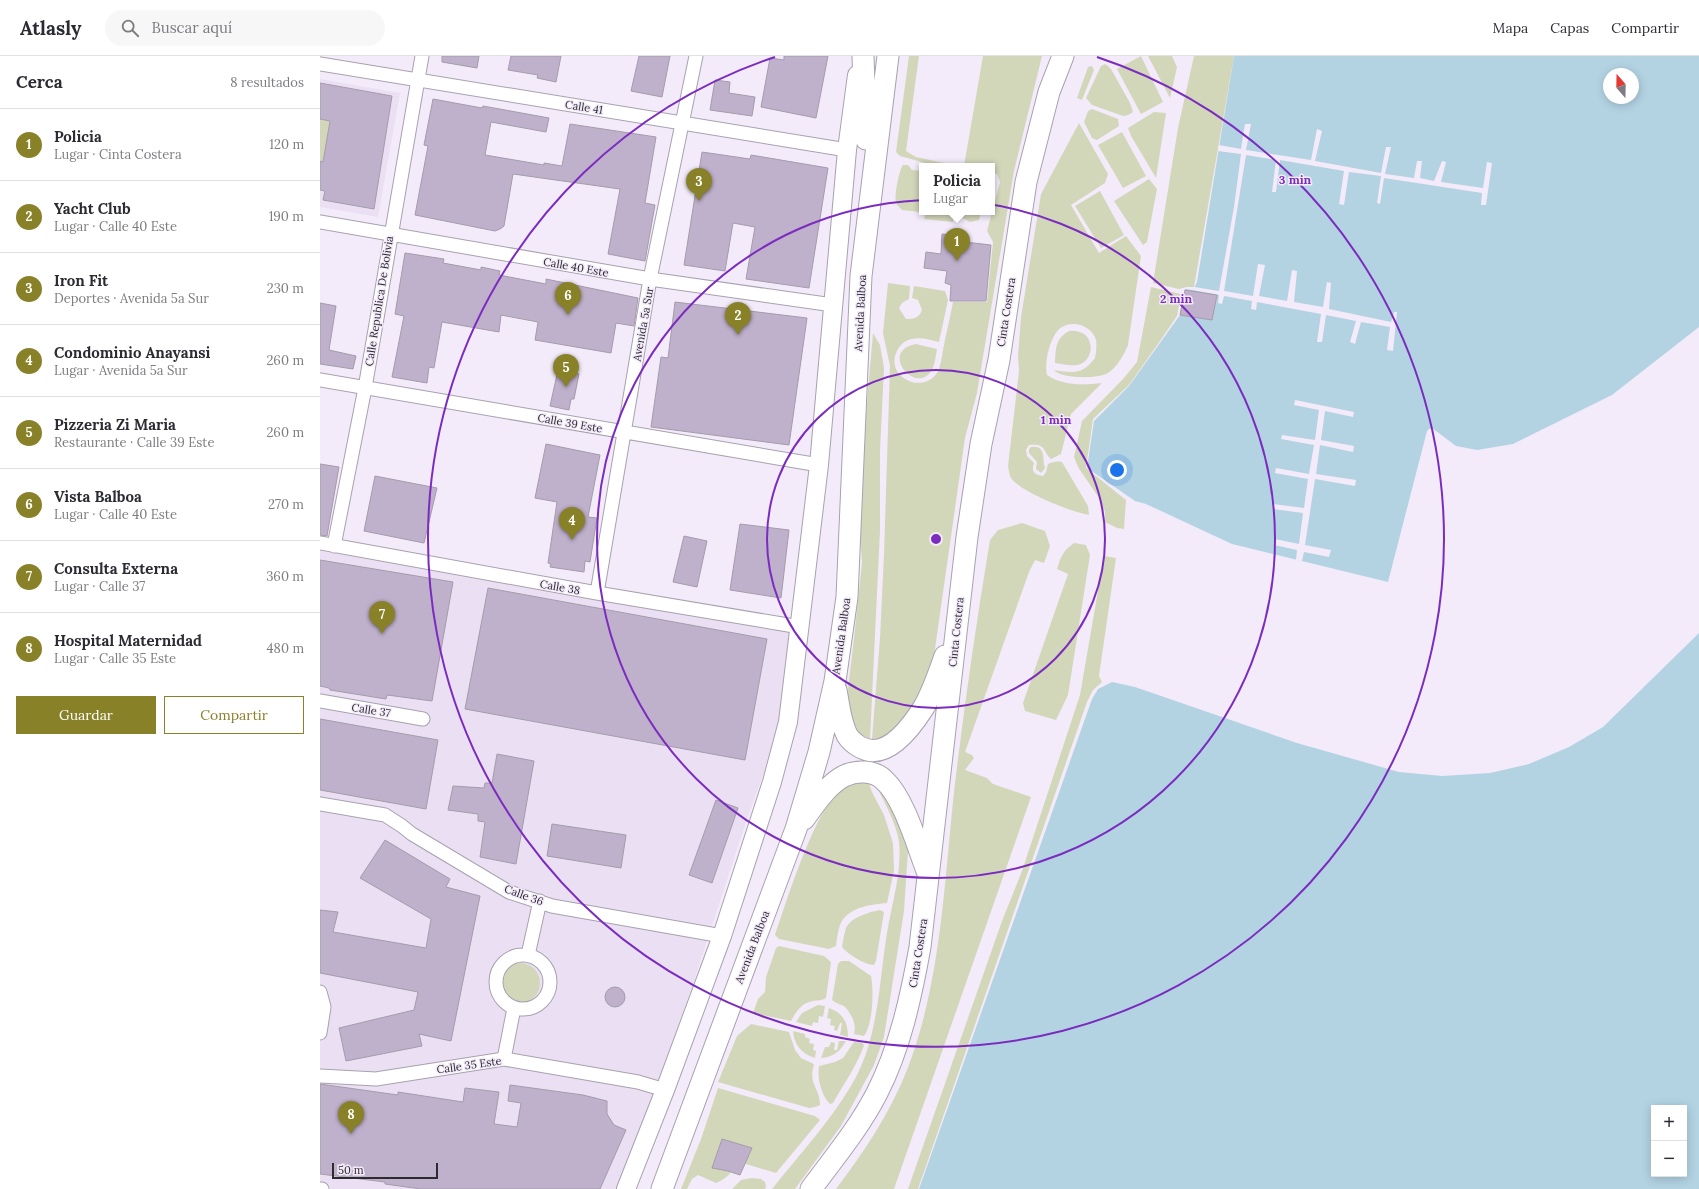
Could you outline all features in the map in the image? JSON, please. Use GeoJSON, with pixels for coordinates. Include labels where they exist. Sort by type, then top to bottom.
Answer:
{"type":"FeatureCollection","features":[{"type":"Feature","properties":{"kind":"highway"},"geometry":{"type":"LineString","coordinates":[[863,56],[866,108],[866,228]]}},
{"type":"Feature","properties":{"kind":"highway","name":"Avenida Balboa"},"geometry":{"type":"LineString","coordinates":[[662,1189],[796,829],[819,752],[835,682],[847,597],[859,314],[866,228],[888,56]]}},
{"type":"Feature","properties":{"kind":"highway","name":"Cinta Costera"},"geometry":{"type":"LineString","coordinates":[[811,1189],[849,1140],[877,1093],[897,1043],[912,994],[920,947],[967,537],[981,444],[998,360],[1026,182],[1049,92],[1063,56]]}},
{"type":"Feature","properties":{"kind":"highway"},"geometry":{"type":"LineString","coordinates":[[835,682],[843,724],[848,736],[854,744],[863,748],[873,751],[885,749],[896,742],[909,728],[924,706],[935,684],[957,623]]}},
{"type":"Feature","properties":{"kind":"highway"},"geometry":{"type":"LineString","coordinates":[[796,829],[831,786],[844,776],[857,772],[873,773],[884,779],[895,793],[911,829],[928,875]]}},
{"type":"Feature","properties":{"kind":"main road"},"geometry":{"type":"LineString","coordinates":[[626,1189],[665,1090],[722,936],[772,782],[788,722],[819,465],[847,150],[860,56]]}},
{"type":"Feature","properties":{"kind":"street","name":"Calle Republica De Bolivia"},"geometry":{"type":"LineString","coordinates":[[334,546],[365,388],[390,234],[422,56]]}},
{"type":"Feature","properties":{"kind":"street","name":"Avenida 5a Sur"},"geometry":{"type":"LineString","coordinates":[[597,593],[650,280],[684,122],[696,56]]}},
{"type":"Feature","properties":{"kind":"street","name":"Calle 41"},"geometry":{"type":"LineString","coordinates":[[320,64],[418,81],[684,122],[847,150]]}},
{"type":"Feature","properties":{"kind":"street","name":"Calle 40 Este"},"geometry":{"type":"LineString","coordinates":[[320,222],[650,280],[833,305]]}},
{"type":"Feature","properties":{"kind":"street","name":"Calle 39 Este"},"geometry":{"type":"LineString","coordinates":[[320,380],[819,465]]}},
{"type":"Feature","properties":{"kind":"street","name":"Calle 38"},"geometry":{"type":"LineString","coordinates":[[320,543],[597,593],[800,627]]}},
{"type":"Feature","properties":{"kind":"street","name":"Calle 37"},"geometry":{"type":"LineString","coordinates":[[320,701],[423,718]]}},
{"type":"Feature","properties":{"kind":"street","name":"Calle 36"},"geometry":{"type":"LineString","coordinates":[[320,804],[385,815],[412,834],[502,888],[552,906],[722,936]]}},
{"type":"Feature","properties":{"kind":"street"},"geometry":{"type":"LineString","coordinates":[[528,955],[540,901]]}},
{"type":"Feature","properties":{"kind":"street"},"geometry":{"type":"LineString","coordinates":[[519,955],[528,955],[542,963],[547,969],[550,984],[543,999],[537,1004],[526,1008],[514,1008],[506,1004],[496,989],[498,971],[503,963],[510,958],[519,955]]}},
{"type":"Feature","properties":{"kind":"street"},"geometry":{"type":"LineString","coordinates":[[320,992],[324,1007],[320,1033]]}},
{"type":"Feature","properties":{"kind":"street"},"geometry":{"type":"LineString","coordinates":[[504,1059],[514,1008]]}},
{"type":"Feature","properties":{"kind":"street","name":"Calle 35 Este"},"geometry":{"type":"LineString","coordinates":[[320,1076],[376,1079],[504,1059],[638,1082],[665,1090]]}},
{"type":"Feature","properties":{"kind":"shaded area"},"geometry":{"type":"Polygon","coordinates":[[[320,79],[400,93],[378,217],[320,207],[320,79]]]}},
{"type":"Feature","properties":{"kind":"shaded area"},"geometry":{"type":"Polygon","coordinates":[[[320,551],[597,593],[800,627],[783,721],[746,822],[692,987],[620,1189],[320,1189],[320,551]]]}},
{"type":"Feature","properties":{"kind":"green space"},"geometry":{"type":"Polygon","coordinates":[[[909,56],[919,56],[906,151],[916,157],[944,163],[925,163],[900,156],[896,152],[909,56]]]}},
{"type":"Feature","properties":{"kind":"green space"},"geometry":{"type":"Polygon","coordinates":[[[983,56],[1042,56],[1014,171],[977,393],[965,438],[933,663],[918,698],[903,721],[883,736],[872,739],[880,638],[884,554],[890,366],[883,333],[888,283],[910,286],[909,299],[902,303],[899,308],[906,319],[916,318],[922,310],[918,300],[912,298],[914,286],[945,291],[948,300],[939,342],[919,338],[908,340],[899,347],[895,359],[896,367],[900,375],[907,380],[915,383],[932,379],[939,369],[953,302],[987,302],[993,242],[987,231],[991,215],[995,215],[995,201],[1000,182],[997,174],[995,174],[995,163],[965,163],[983,56]]]}},
{"type":"Feature","properties":{"kind":"green space"},"geometry":{"type":"Polygon","coordinates":[[[1141,56],[1163,102],[1141,114],[1117,69],[1141,56]]]}},
{"type":"Feature","properties":{"kind":"green space"},"geometry":{"type":"Polygon","coordinates":[[[1148,56],[1172,56],[1177,67],[1170,98],[1148,56]]]}},
{"type":"Feature","properties":{"kind":"green space"},"geometry":{"type":"Polygon","coordinates":[[[1194,56],[1234,56],[1194,287],[1179,289],[1153,283],[1178,128],[1194,56]]]}},
{"type":"Feature","properties":{"kind":"green space"},"geometry":{"type":"Polygon","coordinates":[[[1105,64],[1111,69],[1130,103],[1133,112],[1128,115],[1123,116],[1092,105],[1086,98],[1101,66],[1105,64]]]}},
{"type":"Feature","properties":{"kind":"green space"},"geometry":{"type":"Polygon","coordinates":[[[1092,66],[1094,70],[1082,100],[1077,98],[1088,67],[1092,66]]]}},
{"type":"Feature","properties":{"kind":"green space"},"geometry":{"type":"Polygon","coordinates":[[[1092,109],[1118,119],[1119,126],[1097,140],[1092,138],[1084,122],[1088,111],[1092,109]]]}},
{"type":"Feature","properties":{"kind":"green space"},"geometry":{"type":"Polygon","coordinates":[[[1154,112],[1166,113],[1156,178],[1131,136],[1128,128],[1154,112]]]}},
{"type":"Feature","properties":{"kind":"green space"},"geometry":{"type":"Polygon","coordinates":[[[320,119],[330,121],[323,162],[320,161],[320,119]]]}},
{"type":"Feature","properties":{"kind":"green space"},"geometry":{"type":"Polygon","coordinates":[[[1079,123],[1108,174],[1105,183],[1071,205],[1099,253],[1126,236],[1141,256],[1128,345],[1120,360],[1108,373],[1089,377],[1064,375],[1054,370],[1077,372],[1090,364],[1095,358],[1096,340],[1091,331],[1077,324],[1067,325],[1058,331],[1051,342],[1047,356],[1047,375],[1053,379],[1066,383],[1102,383],[1071,414],[1061,454],[1051,459],[1039,445],[1029,445],[1026,450],[1027,456],[1034,463],[1033,470],[1037,475],[1043,476],[1046,472],[1048,464],[1062,462],[1088,506],[1089,515],[1059,506],[1025,489],[1011,478],[1008,466],[1019,371],[1018,356],[1021,317],[1041,194],[1079,123]]]}},
{"type":"Feature","properties":{"kind":"green space"},"geometry":{"type":"Polygon","coordinates":[[[1122,132],[1146,176],[1123,188],[1098,145],[1122,132]]]}},
{"type":"Feature","properties":{"kind":"green space"},"geometry":{"type":"Polygon","coordinates":[[[903,165],[908,165],[912,170],[919,171],[919,212],[902,210],[896,203],[897,183],[903,165]]]}},
{"type":"Feature","properties":{"kind":"green space"},"geometry":{"type":"Polygon","coordinates":[[[1149,179],[1157,189],[1147,242],[1143,245],[1114,201],[1149,179]]]}},
{"type":"Feature","properties":{"kind":"green space"},"geometry":{"type":"Polygon","coordinates":[[[1100,191],[1124,235],[1101,248],[1075,206],[1100,191]]]}},
{"type":"Feature","properties":{"kind":"green space"},"geometry":{"type":"Polygon","coordinates":[[[925,215],[953,215],[953,222],[924,219],[925,215]]]}},
{"type":"Feature","properties":{"kind":"green space"},"geometry":{"type":"Polygon","coordinates":[[[961,215],[980,215],[979,220],[970,222],[961,217],[961,215]]]}},
{"type":"Feature","properties":{"kind":"green space"},"geometry":{"type":"Polygon","coordinates":[[[1151,287],[1181,294],[1177,316],[1129,385],[1093,419],[1086,468],[1126,500],[1124,529],[1117,528],[1105,522],[1105,512],[1101,501],[1078,467],[1074,457],[1082,421],[1123,379],[1137,362],[1151,287]]]}},
{"type":"Feature","properties":{"kind":"green space"},"geometry":{"type":"Polygon","coordinates":[[[1069,331],[1078,331],[1085,335],[1089,340],[1091,346],[1088,358],[1083,363],[1077,365],[1055,363],[1057,344],[1061,337],[1069,331]]]}},
{"type":"Feature","properties":{"kind":"green space"},"geometry":{"type":"Polygon","coordinates":[[[873,333],[880,345],[884,368],[880,451],[880,531],[870,739],[855,731],[849,721],[847,697],[862,563],[859,516],[873,333]]]}},
{"type":"Feature","properties":{"kind":"green space"},"geometry":{"type":"Polygon","coordinates":[[[916,344],[937,349],[933,368],[926,376],[919,378],[911,376],[904,370],[900,363],[900,355],[905,348],[916,344]]]}},
{"type":"Feature","properties":{"kind":"green space"},"geometry":{"type":"Polygon","coordinates":[[[1031,447],[1040,448],[1042,451],[1045,468],[1041,473],[1036,469],[1037,462],[1029,453],[1029,449],[1031,447]]]}},
{"type":"Feature","properties":{"kind":"green space"},"geometry":{"type":"Polygon","coordinates":[[[1022,523],[1045,531],[1050,546],[1044,563],[1035,560],[1029,572],[965,752],[972,755],[974,758],[965,770],[987,778],[993,784],[1031,797],[894,1189],[836,1189],[857,1161],[893,1102],[907,1070],[918,1037],[927,1003],[940,933],[962,729],[990,540],[998,530],[1022,523]]]}},
{"type":"Feature","properties":{"kind":"green space"},"geometry":{"type":"Polygon","coordinates":[[[1074,543],[1086,545],[1090,555],[1068,695],[1056,720],[1025,711],[1023,703],[1068,574],[1057,569],[1058,564],[1065,551],[1074,543]]]}},
{"type":"Feature","properties":{"kind":"green space"},"geometry":{"type":"Polygon","coordinates":[[[1104,556],[1116,558],[1099,676],[1102,682],[1093,690],[1087,702],[918,1189],[908,1189],[1002,921],[1022,871],[1080,695],[1104,556]]]}},
{"type":"Feature","properties":{"kind":"green space"},"geometry":{"type":"Polygon","coordinates":[[[868,781],[884,815],[893,843],[894,871],[887,903],[862,907],[851,912],[842,921],[836,946],[829,949],[779,939],[775,935],[795,876],[805,851],[827,806],[838,790],[850,782],[868,781]]]}},
{"type":"Feature","properties":{"kind":"green space"},"geometry":{"type":"Polygon","coordinates":[[[875,783],[887,797],[906,836],[908,851],[904,911],[884,1037],[874,1065],[841,1126],[795,1189],[772,1189],[817,1134],[848,1092],[864,1060],[874,1025],[887,933],[898,876],[900,853],[895,827],[875,783]]]}},
{"type":"Feature","properties":{"kind":"green space"},"geometry":{"type":"Polygon","coordinates":[[[880,910],[884,912],[876,961],[874,965],[871,965],[857,959],[844,950],[842,947],[843,940],[848,924],[856,918],[880,910]]]}},
{"type":"Feature","properties":{"kind":"green space"},"geometry":{"type":"Polygon","coordinates":[[[779,946],[824,956],[831,962],[826,998],[805,1004],[797,1011],[791,1021],[753,1013],[758,999],[765,992],[766,977],[776,948],[779,946]]]}},
{"type":"Feature","properties":{"kind":"green space"},"geometry":{"type":"Polygon","coordinates":[[[841,961],[849,961],[871,976],[872,1007],[869,1024],[864,1036],[854,1034],[855,1026],[849,1012],[844,1006],[832,1000],[838,964],[841,961]]]}},
{"type":"Feature","properties":{"kind":"green space"},"geometry":{"type":"Polygon","coordinates":[[[524,963],[531,966],[537,972],[540,983],[539,991],[531,1000],[524,1003],[516,1003],[509,1000],[501,991],[500,979],[503,972],[512,964],[524,963]]]}},
{"type":"Feature","properties":{"kind":"green space"},"geometry":{"type":"Polygon","coordinates":[[[818,1005],[825,1006],[823,1017],[819,1016],[818,1023],[813,1022],[812,1026],[796,1022],[802,1013],[818,1005]]]}},
{"type":"Feature","properties":{"kind":"green space"},"geometry":{"type":"Polygon","coordinates":[[[829,1008],[841,1015],[844,1019],[848,1037],[840,1035],[842,1023],[840,1023],[837,1031],[834,1030],[835,1026],[830,1025],[831,1019],[827,1018],[829,1008]]]}},
{"type":"Feature","properties":{"kind":"green space"},"geometry":{"type":"Polygon","coordinates":[[[751,1024],[789,1032],[795,1050],[801,1058],[814,1064],[812,1077],[820,1105],[809,1108],[718,1082],[737,1036],[751,1024]]]}},
{"type":"Feature","properties":{"kind":"green space"},"geometry":{"type":"Polygon","coordinates":[[[793,1031],[805,1034],[805,1037],[810,1039],[809,1043],[814,1044],[813,1050],[816,1051],[815,1058],[806,1054],[797,1045],[793,1031]]]}},
{"type":"Feature","properties":{"kind":"green space"},"geometry":{"type":"Polygon","coordinates":[[[839,1041],[846,1041],[836,1053],[821,1058],[825,1047],[829,1047],[831,1042],[835,1043],[834,1050],[837,1050],[839,1041]]]}},
{"type":"Feature","properties":{"kind":"green space"},"geometry":{"type":"Polygon","coordinates":[[[854,1042],[862,1043],[864,1045],[861,1053],[833,1103],[830,1104],[824,1096],[820,1086],[819,1066],[835,1062],[843,1058],[854,1042]]]}},
{"type":"Feature","properties":{"kind":"green space"},"geometry":{"type":"Polygon","coordinates":[[[718,1088],[815,1116],[820,1120],[776,1173],[739,1162],[729,1174],[716,1183],[698,1175],[692,1179],[687,1189],[681,1189],[701,1139],[718,1088]]]}},
{"type":"Feature","properties":{"kind":"green space"},"geometry":{"type":"Polygon","coordinates":[[[752,1178],[761,1179],[765,1182],[765,1189],[732,1189],[741,1180],[752,1178]]]}},
{"type":"Feature","properties":{"kind":"water"},"geometry":{"type":"Polygon","coordinates":[[[1234,56],[1699,56],[1699,327],[1612,395],[1513,444],[1477,450],[1456,446],[1432,428],[1429,429],[1427,431],[1388,582],[1232,544],[1146,504],[1135,501],[1087,468],[1094,421],[1129,386],[1180,315],[1185,289],[1193,290],[1197,282],[1234,56]]]}},
{"type":"Feature","properties":{"kind":"water"},"geometry":{"type":"Polygon","coordinates":[[[1699,633],[1699,1189],[919,1189],[1092,699],[1098,689],[1112,682],[1135,687],[1297,743],[1399,772],[1442,776],[1490,773],[1529,764],[1569,747],[1603,727],[1699,633]]]}},
{"type":"Feature","properties":{"kind":"pier"},"geometry":{"type":"Polygon","coordinates":[[[1245,124],[1251,124],[1246,150],[1311,160],[1317,129],[1322,131],[1315,161],[1381,173],[1386,147],[1391,147],[1385,174],[1414,178],[1417,161],[1422,161],[1420,178],[1434,181],[1442,161],[1446,162],[1441,182],[1483,188],[1487,162],[1492,163],[1486,205],[1481,205],[1482,193],[1384,178],[1380,204],[1377,203],[1381,176],[1349,172],[1344,205],[1339,204],[1344,171],[1280,160],[1276,192],[1272,192],[1276,160],[1246,155],[1224,291],[1253,296],[1258,264],[1265,265],[1259,296],[1287,301],[1292,270],[1297,271],[1294,302],[1323,307],[1327,282],[1331,283],[1329,309],[1391,322],[1394,312],[1397,312],[1393,351],[1387,350],[1390,327],[1361,322],[1355,344],[1350,342],[1356,321],[1326,315],[1322,342],[1317,342],[1321,314],[1257,302],[1256,310],[1251,309],[1252,301],[1224,296],[1222,304],[1218,303],[1219,295],[1193,290],[1194,287],[1219,291],[1234,207],[1241,154],[1218,151],[1219,145],[1241,149],[1245,124]]]}},
{"type":"Feature","properties":{"kind":"pier"},"geometry":{"type":"Polygon","coordinates":[[[1295,400],[1354,412],[1353,417],[1325,411],[1321,440],[1354,446],[1353,452],[1320,445],[1316,474],[1356,480],[1355,486],[1315,479],[1305,545],[1331,550],[1329,557],[1304,552],[1302,561],[1296,560],[1297,550],[1274,545],[1275,539],[1299,544],[1303,513],[1273,509],[1273,504],[1304,508],[1308,479],[1275,473],[1276,468],[1309,474],[1314,445],[1281,439],[1282,435],[1315,440],[1319,410],[1294,405],[1295,400]]]}},
{"type":"Feature","properties":{"kind":"building"},"geometry":{"type":"Polygon","coordinates":[[[442,56],[479,56],[477,68],[442,62],[442,56]]]}},
{"type":"Feature","properties":{"kind":"building"},"geometry":{"type":"Polygon","coordinates":[[[511,56],[561,56],[556,82],[537,78],[538,75],[508,70],[511,56]]]}},
{"type":"Feature","properties":{"kind":"building"},"geometry":{"type":"Polygon","coordinates":[[[639,56],[670,56],[662,97],[631,91],[639,56]]]}},
{"type":"Feature","properties":{"kind":"building"},"geometry":{"type":"Polygon","coordinates":[[[784,56],[828,56],[816,118],[761,107],[770,58],[784,60],[784,56]]]}},
{"type":"Feature","properties":{"kind":"building"},"geometry":{"type":"Polygon","coordinates":[[[715,80],[730,82],[729,93],[755,97],[752,116],[710,110],[715,80]]]}},
{"type":"Feature","properties":{"kind":"building"},"geometry":{"type":"Polygon","coordinates":[[[320,83],[392,96],[374,209],[323,200],[325,191],[320,190],[320,161],[323,162],[330,121],[320,119],[320,83]]]}},
{"type":"Feature","properties":{"kind":"building"},"geometry":{"type":"Polygon","coordinates":[[[433,99],[549,118],[546,132],[491,122],[485,155],[544,165],[544,163],[562,166],[570,124],[656,137],[645,203],[655,205],[645,261],[608,254],[620,189],[513,174],[504,226],[500,229],[495,231],[415,215],[428,146],[424,145],[433,99]]]}},
{"type":"Feature","properties":{"kind":"building"},"geometry":{"type":"Polygon","coordinates":[[[702,152],[750,159],[751,155],[828,168],[809,288],[746,279],[755,227],[733,223],[725,271],[684,265],[702,152]]]}},
{"type":"Feature","properties":{"kind":"building"},"geometry":{"type":"Polygon","coordinates":[[[942,234],[956,236],[956,241],[991,245],[986,301],[950,301],[951,285],[945,283],[947,271],[924,268],[926,252],[941,254],[942,234]]]}},
{"type":"Feature","properties":{"kind":"building"},"geometry":{"type":"Polygon","coordinates":[[[405,253],[444,259],[443,263],[481,270],[481,267],[500,271],[499,275],[546,284],[546,279],[638,298],[634,326],[616,323],[611,353],[535,340],[538,322],[501,315],[499,332],[442,322],[434,368],[429,367],[427,383],[392,377],[404,316],[395,314],[405,253]]]}},
{"type":"Feature","properties":{"kind":"building"},"geometry":{"type":"Polygon","coordinates":[[[1185,290],[1217,295],[1212,320],[1180,315],[1185,290]]]}},
{"type":"Feature","properties":{"kind":"building"},"geometry":{"type":"Polygon","coordinates":[[[675,302],[807,318],[789,445],[651,427],[661,357],[668,358],[675,302]]]}},
{"type":"Feature","properties":{"kind":"building"},"geometry":{"type":"Polygon","coordinates":[[[320,303],[336,306],[329,350],[356,356],[353,369],[320,364],[320,303]]]}},
{"type":"Feature","properties":{"kind":"building"},"geometry":{"type":"Polygon","coordinates":[[[558,370],[579,374],[574,399],[571,399],[569,410],[550,406],[558,370]]]}},
{"type":"Feature","properties":{"kind":"building"},"geometry":{"type":"Polygon","coordinates":[[[546,444],[600,455],[588,517],[597,518],[590,562],[585,561],[584,572],[550,567],[551,564],[548,563],[557,502],[535,498],[546,444]]]}},
{"type":"Feature","properties":{"kind":"building"},"geometry":{"type":"Polygon","coordinates":[[[320,464],[339,467],[327,536],[320,535],[320,464]]]}},
{"type":"Feature","properties":{"kind":"building"},"geometry":{"type":"Polygon","coordinates":[[[375,476],[437,488],[424,543],[364,531],[375,476]]]}},
{"type":"Feature","properties":{"kind":"building"},"geometry":{"type":"Polygon","coordinates":[[[740,524],[789,530],[781,598],[730,590],[740,524]]]}},
{"type":"Feature","properties":{"kind":"building"},"geometry":{"type":"Polygon","coordinates":[[[684,536],[707,541],[697,587],[673,582],[684,536]]]}},
{"type":"Feature","properties":{"kind":"building"},"geometry":{"type":"Polygon","coordinates":[[[320,560],[453,582],[432,701],[387,695],[386,699],[330,690],[329,688],[320,686],[320,560]]]}},
{"type":"Feature","properties":{"kind":"building"},"geometry":{"type":"Polygon","coordinates":[[[488,588],[767,639],[745,760],[465,709],[488,588]]]}},
{"type":"Feature","properties":{"kind":"building"},"geometry":{"type":"Polygon","coordinates":[[[320,719],[438,740],[426,809],[320,790],[320,719]]]}},
{"type":"Feature","properties":{"kind":"building"},"geometry":{"type":"Polygon","coordinates":[[[497,754],[534,761],[516,864],[480,857],[485,822],[478,821],[478,814],[448,810],[453,786],[484,788],[485,783],[492,783],[497,754]]]}},
{"type":"Feature","properties":{"kind":"building"},"geometry":{"type":"Polygon","coordinates":[[[716,800],[738,808],[712,883],[689,875],[716,800]]]}},
{"type":"Feature","properties":{"kind":"building"},"geometry":{"type":"Polygon","coordinates":[[[552,824],[626,835],[621,868],[547,856],[552,824]]]}},
{"type":"Feature","properties":{"kind":"building"},"geometry":{"type":"Polygon","coordinates":[[[385,840],[450,879],[446,887],[480,896],[451,1041],[419,1034],[422,1046],[346,1061],[339,1028],[414,1010],[418,992],[320,973],[320,910],[338,912],[333,932],[426,948],[431,919],[360,878],[385,840]]]}},
{"type":"Feature","properties":{"kind":"building"},"geometry":{"type":"Polygon","coordinates":[[[615,987],[622,990],[625,997],[622,1004],[615,1007],[608,1004],[605,997],[608,990],[615,987]]]}},
{"type":"Feature","properties":{"kind":"building"},"geometry":{"type":"Polygon","coordinates":[[[320,1084],[398,1095],[398,1092],[463,1102],[465,1088],[499,1092],[494,1124],[517,1127],[521,1103],[508,1101],[510,1085],[583,1095],[607,1101],[607,1114],[614,1125],[626,1130],[600,1189],[421,1189],[385,1184],[385,1182],[320,1174],[320,1084]]]}},
{"type":"Feature","properties":{"kind":"building"},"geometry":{"type":"Polygon","coordinates":[[[722,1139],[752,1148],[740,1175],[712,1168],[722,1139]]]}},
{"type":"Feature","properties":{"kind":"place","name":"Iron Fit"},"geometry":{"type":"Point","coordinates":[699,201]}},
{"type":"Feature","properties":{"kind":"place","name":"Policia"},"geometry":{"type":"Point","coordinates":[957,261]}},
{"type":"Feature","properties":{"kind":"place","name":"Vista Balboa"},"geometry":{"type":"Point","coordinates":[568,315]}},
{"type":"Feature","properties":{"kind":"place","name":"Yacht Club"},"geometry":{"type":"Point","coordinates":[738,335]}},
{"type":"Feature","properties":{"kind":"place","name":"Pizzeria Zi Maria"},"geometry":{"type":"Point","coordinates":[566,387]}},
{"type":"Feature","properties":{"kind":"place","name":"Condominio Anayansi"},"geometry":{"type":"Point","coordinates":[572,540]}},
{"type":"Feature","properties":{"kind":"place","name":"Consulta Externa"},"geometry":{"type":"Point","coordinates":[382,634]}},
{"type":"Feature","properties":{"kind":"place","name":"Hospital Maternidad"},"geometry":{"type":"Point","coordinates":[351,1134]}}]}
